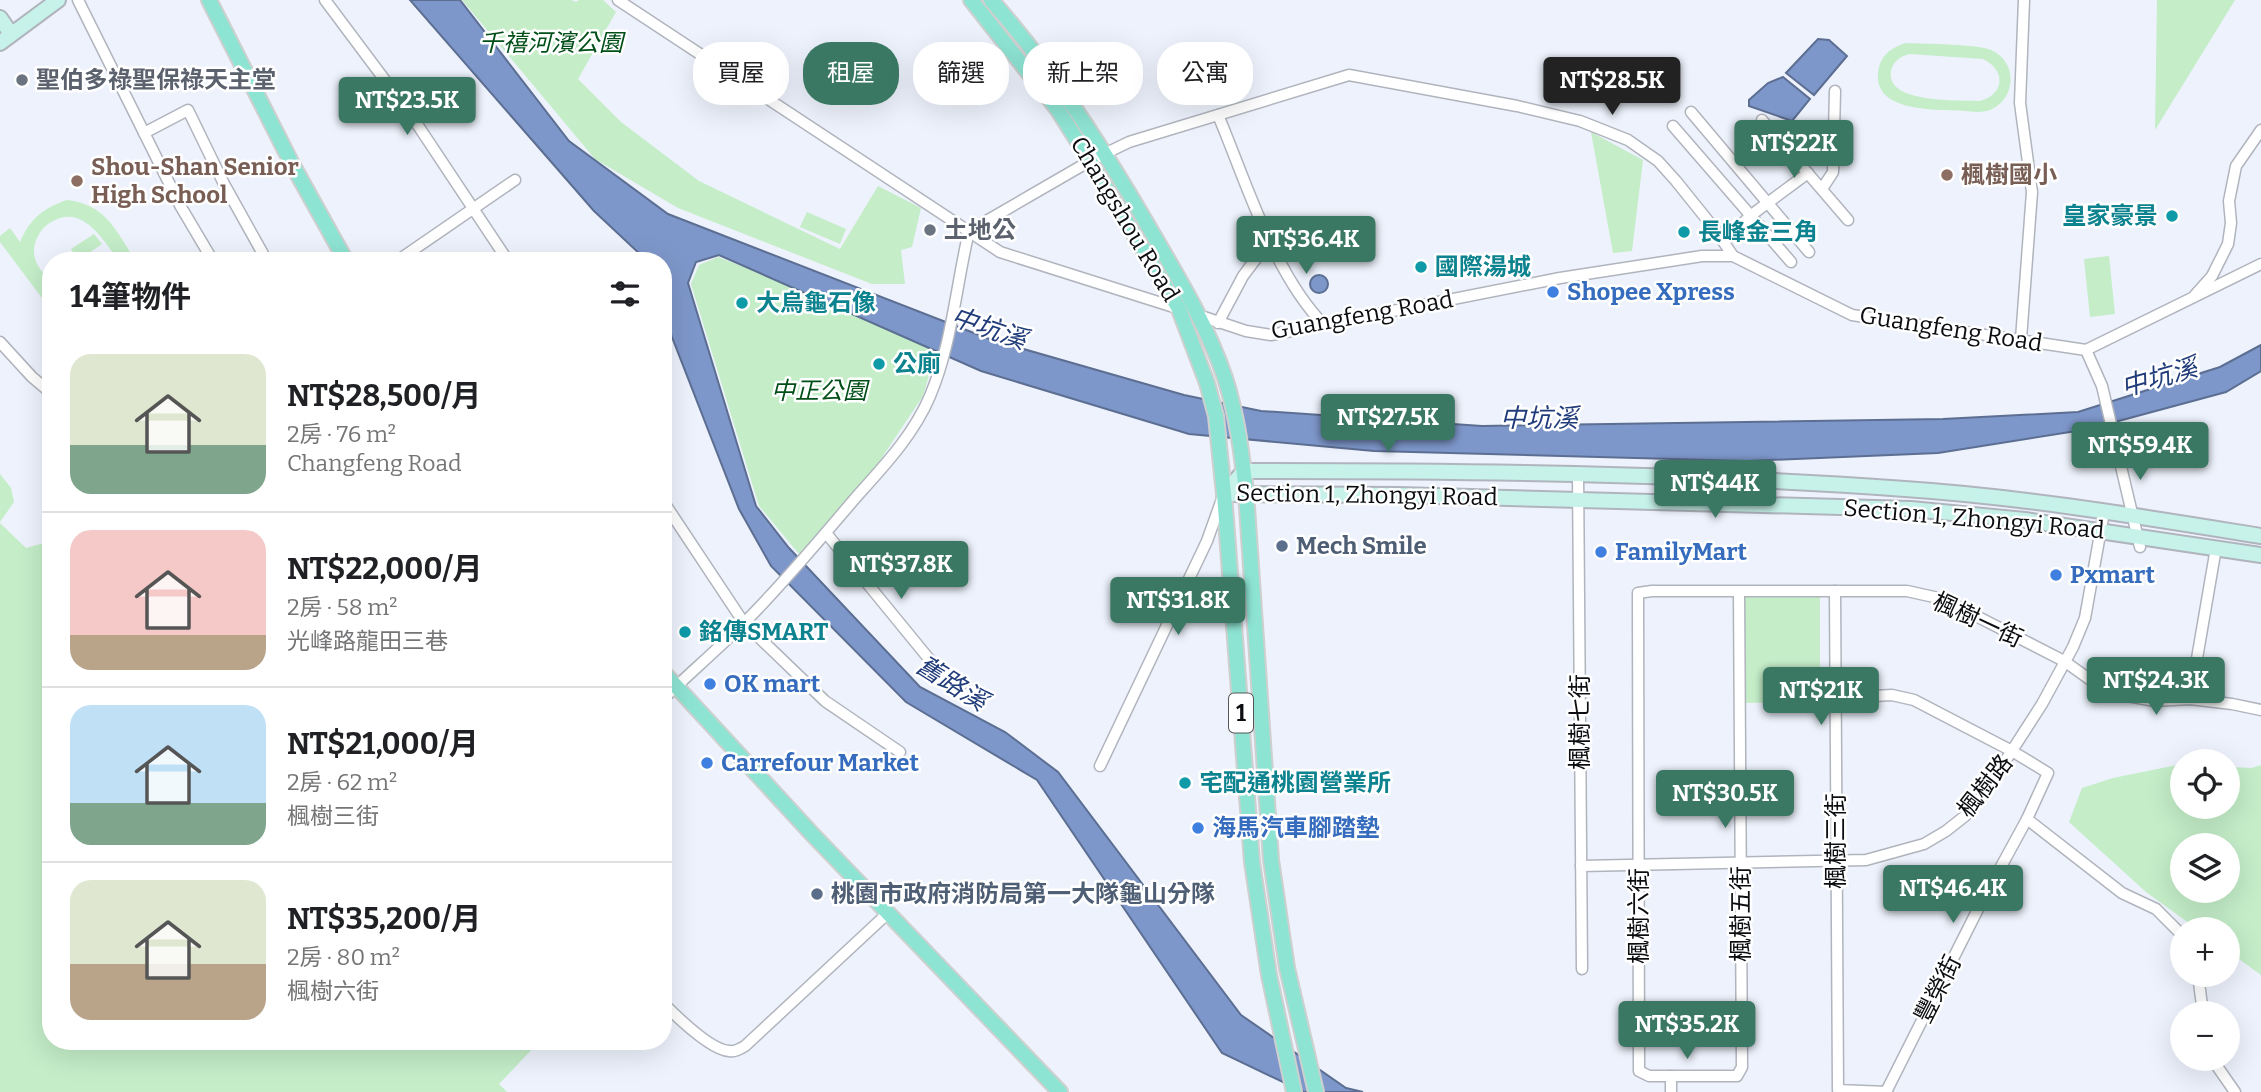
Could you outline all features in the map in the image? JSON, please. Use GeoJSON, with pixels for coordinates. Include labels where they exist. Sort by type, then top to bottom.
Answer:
{"type":"FeatureCollection","features":[{"type":"Feature","properties":{"kind":"main road"},"geometry":{"type":"LineString","coordinates":[[0,18],[6,38],[58,0]]}},
{"type":"Feature","properties":{"kind":"main road"},"geometry":{"type":"LineString","coordinates":[[209,0],[292,164],[341,252]]}},
{"type":"Feature","properties":{"kind":"main road","name":"Changshou Road"},"geometry":{"type":"LineString","coordinates":[[971,0],[1058,110],[1180,309],[1208,383],[1216,416],[1224,494]]}},
{"type":"Feature","properties":{"kind":"main road","name":"Changshou Road"},"geometry":{"type":"LineString","coordinates":[[991,0],[1068,98],[1105,153],[1200,316],[1232,402],[1244,471]]}},
{"type":"Feature","properties":{"kind":"main road","name":"Section 1, Zhongyi Road"},"geometry":{"type":"LineString","coordinates":[[1224,494],[1244,471],[1578,474],[1905,489],[2104,512],[2261,536]]}},
{"type":"Feature","properties":{"kind":"main road","name":"1"},"geometry":{"type":"LineString","coordinates":[[1244,471],[1270,860],[1287,968],[1316,1092]]}},
{"type":"Feature","properties":{"kind":"main road","name":"Section 1, Zhongyi Road"},"geometry":{"type":"LineString","coordinates":[[1224,494],[1578,499],[1911,509],[2025,520],[2102,531],[2139,541],[2261,555]]}},
{"type":"Feature","properties":{"kind":"main road","name":"1"},"geometry":{"type":"LineString","coordinates":[[1224,494],[1252,862],[1269,975],[1294,1092]]}},
{"type":"Feature","properties":{"kind":"main road"},"geometry":{"type":"LineString","coordinates":[[672,682],[812,834],[1060,1092]]}},
{"type":"Feature","properties":{"kind":"street"},"geometry":{"type":"LineString","coordinates":[[78,0],[181,207],[208,252]]}},
{"type":"Feature","properties":{"kind":"street"},"geometry":{"type":"LineString","coordinates":[[325,0],[411,115],[502,252]]}},
{"type":"Feature","properties":{"kind":"street","name":"Guangfeng Road"},"geometry":{"type":"LineString","coordinates":[[618,0],[1000,252],[1246,331],[1270,335],[1560,278],[1702,256],[1733,256],[1852,315],[2086,350]]}},
{"type":"Feature","properties":{"kind":"street"},"geometry":{"type":"LineString","coordinates":[[2021,339],[2032,192],[2020,103],[2024,0]]}},
{"type":"Feature","properties":{"kind":"street"},"geometry":{"type":"LineString","coordinates":[[672,690],[744,623],[815,546],[900,446],[918,419],[931,394],[940,367],[956,307],[969,231],[1090,161],[1129,142],[1349,75],[1517,106],[1580,121],[1628,140],[1658,161],[1733,256]]}},
{"type":"Feature","properties":{"kind":"street"},"geometry":{"type":"LineString","coordinates":[[1822,189],[1833,172],[1835,92]]}},
{"type":"Feature","properties":{"kind":"street"},"geometry":{"type":"LineString","coordinates":[[144,133],[188,110],[224,184],[262,252]]}},
{"type":"Feature","properties":{"kind":"street"},"geometry":{"type":"LineString","coordinates":[[1691,112],[1809,252]]}},
{"type":"Feature","properties":{"kind":"street"},"geometry":{"type":"LineString","coordinates":[[1218,115],[1270,240],[1301,299],[1324,325]]}},
{"type":"Feature","properties":{"kind":"street"},"geometry":{"type":"LineString","coordinates":[[1762,120],[1848,220]]}},
{"type":"Feature","properties":{"kind":"street"},"geometry":{"type":"LineString","coordinates":[[1673,126],[1791,262]]}},
{"type":"Feature","properties":{"kind":"street"},"geometry":{"type":"LineString","coordinates":[[2190,301],[2212,276],[2228,244],[2231,223],[2229,201],[2236,166],[2261,130]]}},
{"type":"Feature","properties":{"kind":"street"},"geometry":{"type":"LineString","coordinates":[[1724,242],[1751,216],[1808,173]]}},
{"type":"Feature","properties":{"kind":"street"},"geometry":{"type":"LineString","coordinates":[[410,252],[515,180]]}},
{"type":"Feature","properties":{"kind":"street"},"geometry":{"type":"LineString","coordinates":[[1218,323],[1243,276],[1270,240]]}},
{"type":"Feature","properties":{"kind":"street"},"geometry":{"type":"LineString","coordinates":[[2139,541],[2104,393],[2086,350],[2261,264]]}},
{"type":"Feature","properties":{"kind":"street"},"geometry":{"type":"LineString","coordinates":[[0,342],[42,385]]}},
{"type":"Feature","properties":{"kind":"street","name":"楓樹七街"},"geometry":{"type":"LineString","coordinates":[[1578,474],[1582,969]]}},
{"type":"Feature","properties":{"kind":"street"},"geometry":{"type":"LineString","coordinates":[[1100,766],[1207,541],[1224,494]]}},
{"type":"Feature","properties":{"kind":"street","name":"楓樹路"},"geometry":{"type":"LineString","coordinates":[[1581,866],[1866,860],[1924,844],[1946,831],[1965,816],[1984,794],[2064,662],[2085,618],[2104,512]]}},
{"type":"Feature","properties":{"kind":"street"},"geometry":{"type":"LineString","coordinates":[[672,515],[744,623],[825,701],[900,752]]}},
{"type":"Feature","properties":{"kind":"street"},"geometry":{"type":"LineString","coordinates":[[826,533],[934,665],[964,684]]}},
{"type":"Feature","properties":{"kind":"street"},"geometry":{"type":"LineString","coordinates":[[2189,699],[2216,548]]}},
{"type":"Feature","properties":{"kind":"street","name":"楓樹一街"},"geometry":{"type":"LineString","coordinates":[[1638,593],[1907,591],[1943,598],[2122,695],[2155,701],[2189,699],[2237,704],[2261,710]]}},
{"type":"Feature","properties":{"kind":"street","name":"楓樹五街"},"geometry":{"type":"LineString","coordinates":[[1671,1076],[1737,1076],[1742,1067],[1739,592]]}},
{"type":"Feature","properties":{"kind":"street","name":"楓樹三街"},"geometry":{"type":"LineString","coordinates":[[1835,592],[1838,1090],[1887,1092]]}},
{"type":"Feature","properties":{"kind":"street","name":"楓樹六街"},"geometry":{"type":"LineString","coordinates":[[1638,593],[1639,1071],[1649,1076],[1671,1076]]}},
{"type":"Feature","properties":{"kind":"street"},"geometry":{"type":"LineString","coordinates":[[1836,698],[1892,695],[1914,700],[2012,751]]}},
{"type":"Feature","properties":{"kind":"street","name":"豐榮街"},"geometry":{"type":"LineString","coordinates":[[1887,1092],[2048,773],[2012,751]]}},
{"type":"Feature","properties":{"kind":"street"},"geometry":{"type":"LineString","coordinates":[[2027,819],[2122,893],[2156,909],[2170,923]]}},
{"type":"Feature","properties":{"kind":"street"},"geometry":{"type":"LineString","coordinates":[[672,1010],[710,1042],[726,1052],[736,1051],[745,1046],[888,913]]}},
{"type":"Feature","properties":{"kind":"street"},"geometry":{"type":"LineString","coordinates":[[2220,1071],[2235,1092]]}},
{"type":"Feature","properties":{"kind":"street"},"geometry":{"type":"LineString","coordinates":[[1671,1076],[1671,1092]]}},
{"type":"Feature","properties":{"kind":"green space","name":"千禧河濱公園"},"geometry":{"type":"Polygon","coordinates":[[[462,0],[603,0],[616,12],[578,79],[621,122],[699,181],[840,249],[878,186],[921,208],[912,247],[901,250],[905,284],[872,284],[678,208],[595,159],[462,0]]]}},
{"type":"Feature","properties":{"kind":"green space"},"geometry":{"type":"Polygon","coordinates":[[[2157,0],[2235,0],[2155,130],[2157,0]]]}},
{"type":"Feature","properties":{"kind":"green space"},"geometry":{"type":"Polygon","coordinates":[[[1906,43],[1991,50],[2006,62],[2011,79],[2010,88],[2000,103],[1992,109],[1979,112],[1923,109],[1894,101],[1884,93],[1878,82],[1879,67],[1886,54],[1906,43]],[[1910,54],[1894,64],[1891,71],[1892,82],[1911,95],[1941,100],[1980,101],[1994,93],[1999,82],[1996,69],[1983,59],[1910,54]]]}},
{"type":"Feature","properties":{"kind":"green space"},"geometry":{"type":"Polygon","coordinates":[[[1591,132],[1643,160],[1632,251],[1613,253],[1591,132]]]}},
{"type":"Feature","properties":{"kind":"green space"},"geometry":{"type":"Polygon","coordinates":[[[67,200],[92,207],[109,221],[130,252],[112,252],[99,234],[82,220],[62,217],[51,222],[40,233],[34,249],[34,256],[42,271],[42,298],[0,242],[0,236],[10,228],[20,242],[38,215],[67,200]]]}},
{"type":"Feature","properties":{"kind":"green space"},"geometry":{"type":"Polygon","coordinates":[[[807,212],[846,229],[840,244],[800,227],[807,212]]]}},
{"type":"Feature","properties":{"kind":"green space"},"geometry":{"type":"Polygon","coordinates":[[[94,234],[102,244],[90,252],[73,252],[71,249],[94,234]]]}},
{"type":"Feature","properties":{"kind":"green space"},"geometry":{"type":"Polygon","coordinates":[[[2109,256],[2115,314],[2090,317],[2084,259],[2109,256]]]}},
{"type":"Feature","properties":{"kind":"green space","name":"中正公園"},"geometry":{"type":"Polygon","coordinates":[[[718,257],[939,341],[923,396],[877,465],[799,554],[759,506],[691,284],[699,265],[718,257]]]}},
{"type":"Feature","properties":{"kind":"green space"},"geometry":{"type":"Polygon","coordinates":[[[0,474],[11,488],[14,502],[0,522],[0,474]]]}},
{"type":"Feature","properties":{"kind":"green space"},"geometry":{"type":"Polygon","coordinates":[[[0,523],[26,548],[42,544],[42,1050],[531,1050],[499,1084],[507,1092],[0,1092],[0,523]]]}},
{"type":"Feature","properties":{"kind":"green space"},"geometry":{"type":"Polygon","coordinates":[[[1743,596],[1820,597],[1820,702],[1743,703],[1743,596]]]}},
{"type":"Feature","properties":{"kind":"green space"},"geometry":{"type":"Polygon","coordinates":[[[2261,765],[2261,975],[2240,960],[2240,917],[2180,917],[2146,892],[2069,822],[2082,788],[2113,778],[2170,766],[2170,819],[2240,819],[2240,768],[2261,765]]]}},
{"type":"Feature","properties":{"kind":"water"},"geometry":{"type":"Polygon","coordinates":[[[410,0],[460,0],[569,141],[668,214],[992,340],[1184,395],[1261,411],[1482,426],[1943,419],[2078,412],[2220,367],[2261,345],[2261,371],[2226,392],[2089,429],[1938,453],[1747,461],[1374,451],[1189,434],[981,371],[719,255],[696,262],[688,283],[756,506],[789,548],[920,687],[1005,732],[1058,772],[1241,1015],[1346,1088],[1363,1092],[1304,1092],[1222,1053],[1037,780],[906,702],[771,566],[739,509],[672,337],[672,252],[638,252],[594,211],[410,0]]]}},
{"type":"Feature","properties":{"kind":"water"},"geometry":{"type":"Polygon","coordinates":[[[1818,39],[1829,40],[1847,56],[1814,95],[1786,73],[1818,39]]]}},
{"type":"Feature","properties":{"kind":"water"},"geometry":{"type":"Polygon","coordinates":[[[1783,77],[1810,99],[1792,121],[1749,106],[1749,100],[1768,83],[1783,77]]]}},
{"type":"Feature","properties":{"kind":"water"},"geometry":{"type":"Polygon","coordinates":[[[1315,275],[1323,275],[1328,284],[1326,291],[1315,293],[1310,288],[1310,280],[1315,275]]]}},
{"type":"Feature","properties":{"kind":"place","name":"聖伯多祿聖保祿天主堂"},"geometry":{"type":"Point","coordinates":[22,80]}},
{"type":"Feature","properties":{"kind":"place","name":"楓樹國小"},"geometry":{"type":"Point","coordinates":[1947,175]}},
{"type":"Feature","properties":{"kind":"place","name":"Shou-Shan Senior High School"},"geometry":{"type":"Point","coordinates":[77,181]}},
{"type":"Feature","properties":{"kind":"place","name":"皇家豪景"},"geometry":{"type":"Point","coordinates":[2172,216]}},
{"type":"Feature","properties":{"kind":"place","name":"土地公"},"geometry":{"type":"Point","coordinates":[930,230]}},
{"type":"Feature","properties":{"kind":"place","name":"長峰金三角"},"geometry":{"type":"Point","coordinates":[1684,232]}},
{"type":"Feature","properties":{"kind":"place","name":"國際湯城"},"geometry":{"type":"Point","coordinates":[1421,267]}},
{"type":"Feature","properties":{"kind":"place","name":"Shopee Xpress"},"geometry":{"type":"Point","coordinates":[1553,292]}},
{"type":"Feature","properties":{"kind":"place","name":"大烏龜石像"},"geometry":{"type":"Point","coordinates":[742,303]}},
{"type":"Feature","properties":{"kind":"place","name":"公廁"},"geometry":{"type":"Point","coordinates":[879,364]}},
{"type":"Feature","properties":{"kind":"place","name":"Mech Smile"},"geometry":{"type":"Point","coordinates":[1282,546]}},
{"type":"Feature","properties":{"kind":"place","name":"FamilyMart"},"geometry":{"type":"Point","coordinates":[1601,552]}},
{"type":"Feature","properties":{"kind":"place","name":"Pxmart"},"geometry":{"type":"Point","coordinates":[2056,575]}},
{"type":"Feature","properties":{"kind":"place","name":"銘傳SMART"},"geometry":{"type":"Point","coordinates":[685,632]}},
{"type":"Feature","properties":{"kind":"place","name":"OK mart"},"geometry":{"type":"Point","coordinates":[710,684]}},
{"type":"Feature","properties":{"kind":"place","name":"Carrefour Market"},"geometry":{"type":"Point","coordinates":[707,763]}},
{"type":"Feature","properties":{"kind":"place","name":"宅配通桃園營業所"},"geometry":{"type":"Point","coordinates":[1185,783]}},
{"type":"Feature","properties":{"kind":"place","name":"海馬汽車腳踏墊"},"geometry":{"type":"Point","coordinates":[1198,828]}},
{"type":"Feature","properties":{"kind":"place","name":"桃園市政府消防局第一大隊龜山分隊"},"geometry":{"type":"Point","coordinates":[817,894]}},
{"type":"Feature","properties":{"kind":"water label","name":"中坑溪"},"geometry":{"type":"Point","coordinates":[989,328]}},
{"type":"Feature","properties":{"kind":"water label","name":"中坑溪"},"geometry":{"type":"Point","coordinates":[2159,377]}},
{"type":"Feature","properties":{"kind":"water label","name":"中坑溪"},"geometry":{"type":"Point","coordinates":[1539,418]}},
{"type":"Feature","properties":{"kind":"water label","name":"舊路溪"},"geometry":{"type":"Point","coordinates":[952,683]}}]}
